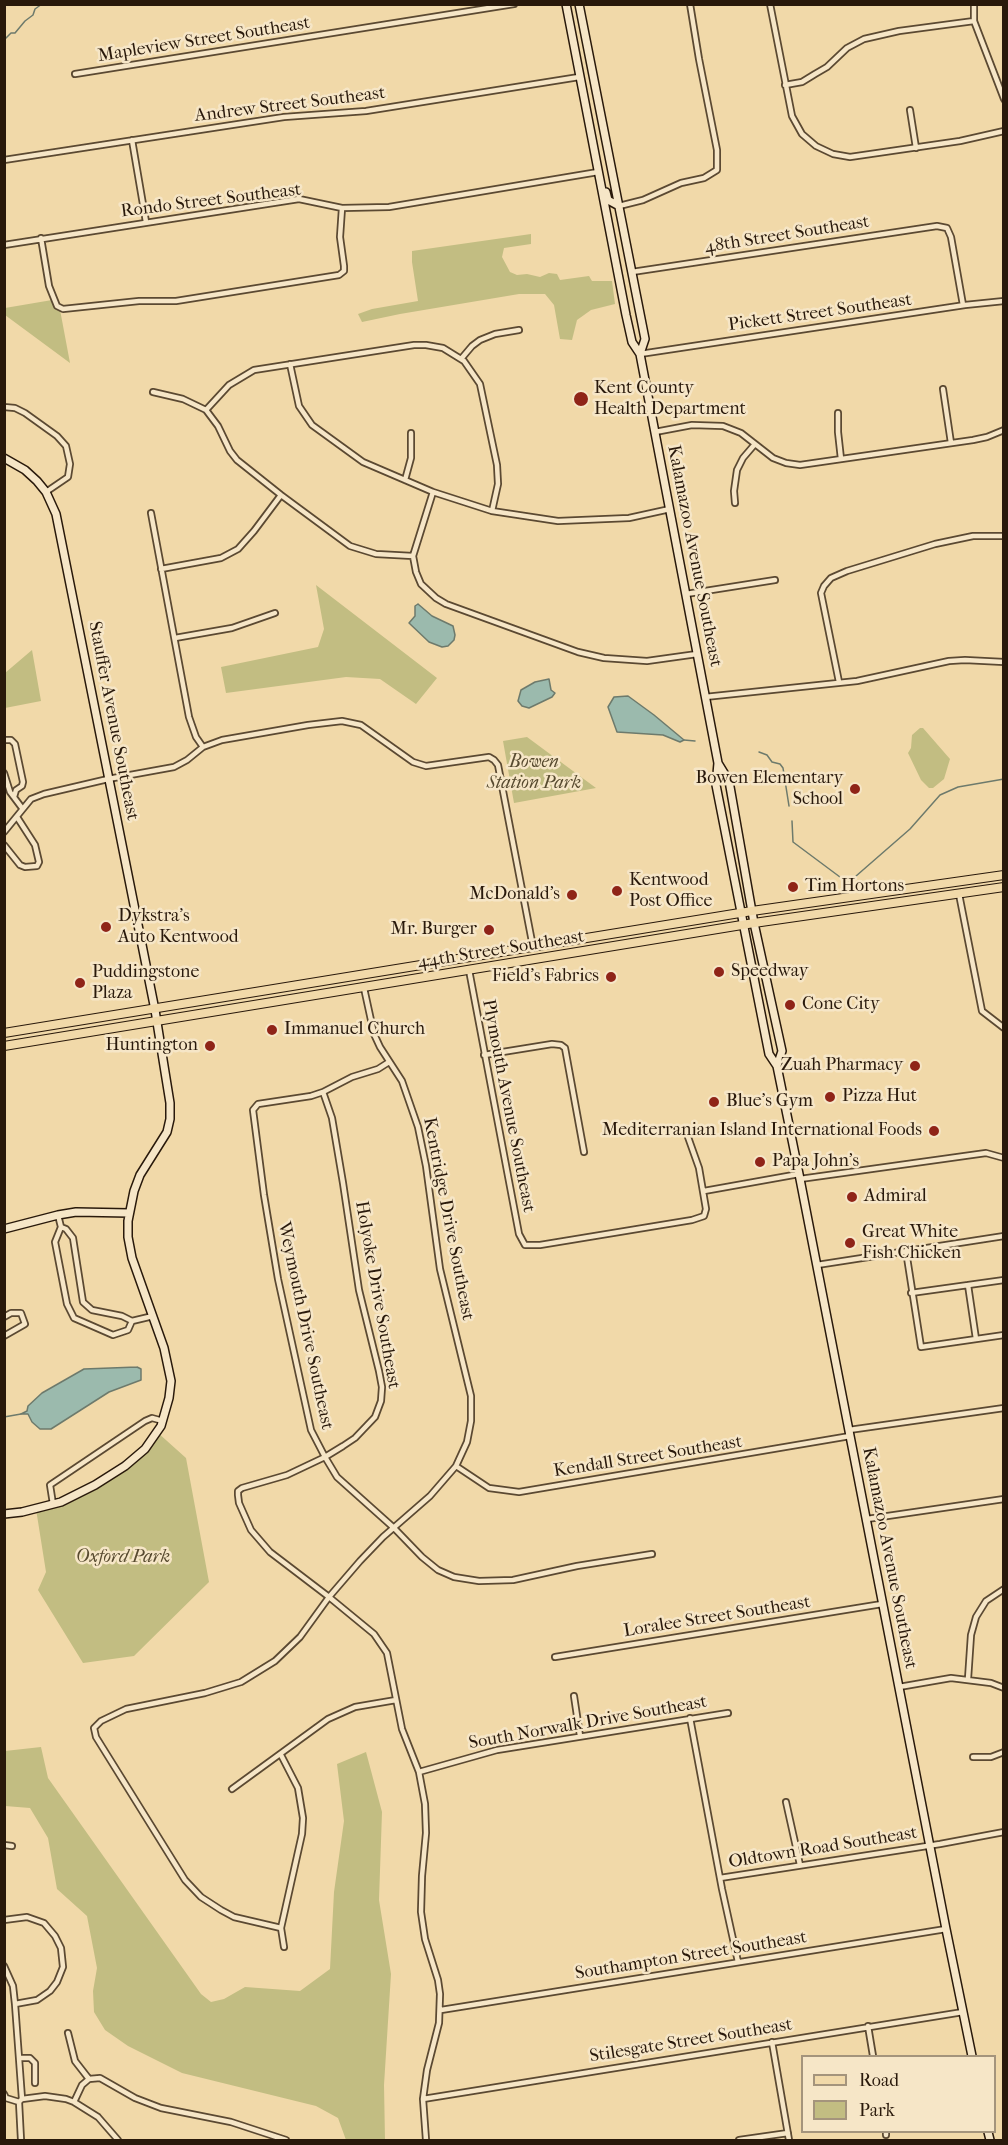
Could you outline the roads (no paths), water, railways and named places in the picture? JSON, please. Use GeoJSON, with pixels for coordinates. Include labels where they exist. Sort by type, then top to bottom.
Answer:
{"type":"FeatureCollection","features":[{"type":"Feature","properties":{"kind":"main road","name":"Kalamazoo Avenue Southeast"},"geometry":{"type":"LineString","coordinates":[[566,4],[632,342],[640,354],[670,509],[718,763],[716,784],[718,796],[764,1030],[769,1054],[777,1066],[800,1176],[972,2055]]}},
{"type":"Feature","properties":{"kind":"main road","name":"Kalamazoo Avenue Southeast"},"geometry":{"type":"LineString","coordinates":[[579,4],[645,339],[640,354]]}},
{"type":"Feature","properties":{"kind":"main road"},"geometry":{"type":"LineString","coordinates":[[579,77],[591,85],[598,122],[604,132]]}},
{"type":"Feature","properties":{"kind":"main road"},"geometry":{"type":"LineString","coordinates":[[596,159],[608,200],[619,207]]}},
{"type":"Feature","properties":{"kind":"main road","name":"Stauffer Avenue Southeast"},"geometry":{"type":"LineString","coordinates":[[4,458],[25,470],[46,492],[58,522],[155,1010],[170,1103],[170,1119],[167,1132],[140,1175],[134,1191],[129,1212],[128,1237],[132,1258],[164,1348],[171,1381],[170,1398],[163,1421],[145,1449],[125,1466],[95,1485],[53,1504],[4,1514]]}},
{"type":"Feature","properties":{"kind":"main road","name":"Kalamazoo Avenue Southeast"},"geometry":{"type":"LineString","coordinates":[[718,763],[729,781],[754,923],[782,1051],[777,1066]]}},
{"type":"Feature","properties":{"kind":"main road"},"geometry":{"type":"LineString","coordinates":[[718,796],[727,796],[734,810]]}},
{"type":"Feature","properties":{"kind":"main road","name":"44th Street Southeast"},"geometry":{"type":"LineString","coordinates":[[4,1033],[752,911],[1004,875]]}},
{"type":"Feature","properties":{"kind":"main road"},"geometry":{"type":"LineString","coordinates":[[958,894],[964,883],[972,879]]}},
{"type":"Feature","properties":{"kind":"main road"},"geometry":{"type":"LineString","coordinates":[[938,897],[948,890],[952,882]]}},
{"type":"Feature","properties":{"kind":"main road","name":"44th Street Southeast"},"geometry":{"type":"LineString","coordinates":[[6,1046],[744,924],[1004,887]]}},
{"type":"Feature","properties":{"kind":"main road"},"geometry":{"type":"LineString","coordinates":[[864,907],[872,902],[875,894]]}},
{"type":"Feature","properties":{"kind":"main road"},"geometry":{"type":"LineString","coordinates":[[555,956],[560,947],[569,941]]}},
{"type":"Feature","properties":{"kind":"main road"},"geometry":{"type":"LineString","coordinates":[[516,963],[530,955],[533,947]]}},
{"type":"Feature","properties":{"kind":"main road"},"geometry":{"type":"LineString","coordinates":[[364,988],[369,979],[379,973]]}},
{"type":"Feature","properties":{"kind":"main road"},"geometry":{"type":"LineString","coordinates":[[256,1006],[261,1001],[286,998],[295,987]]}},
{"type":"Feature","properties":{"kind":"main road"},"geometry":{"type":"LineString","coordinates":[[36,1041],[36,1036],[43,1028]]}},
{"type":"Feature","properties":{"kind":"main road"},"geometry":{"type":"LineString","coordinates":[[764,1030],[773,1042],[780,1041]]}},
{"type":"Feature","properties":{"kind":"main road"},"geometry":{"type":"LineString","coordinates":[[6,1046],[16,1040],[17,1031]]}},
{"type":"Feature","properties":{"kind":"main road"},"geometry":{"type":"LineString","coordinates":[[4,1230],[58,1215],[92,1211],[129,1212]]}},
{"type":"Feature","properties":{"kind":"street","name":"Mapleview Street Southeast"},"geometry":{"type":"LineString","coordinates":[[75,74],[514,4]]}},
{"type":"Feature","properties":{"kind":"street"},"geometry":{"type":"LineString","coordinates":[[619,207],[643,200],[681,183],[704,178],[717,170],[717,150],[690,4]]}},
{"type":"Feature","properties":{"kind":"street"},"geometry":{"type":"LineString","coordinates":[[770,4],[792,116],[802,134],[816,146],[833,154],[850,157],[971,139],[1004,131]]}},
{"type":"Feature","properties":{"kind":"street"},"geometry":{"type":"LineString","coordinates":[[974,4],[974,21],[1004,99]]}},
{"type":"Feature","properties":{"kind":"street"},"geometry":{"type":"LineString","coordinates":[[785,85],[802,82],[827,67],[847,48],[864,39],[974,21]]}},
{"type":"Feature","properties":{"kind":"street","name":"Andrew Street Southeast"},"geometry":{"type":"LineString","coordinates":[[4,160],[303,114],[345,114],[366,111],[579,77]]}},
{"type":"Feature","properties":{"kind":"street"},"geometry":{"type":"LineString","coordinates":[[910,110],[916,148]]}},
{"type":"Feature","properties":{"kind":"street"},"geometry":{"type":"LineString","coordinates":[[132,140],[146,222]]}},
{"type":"Feature","properties":{"kind":"street","name":"Rondo Street Southeast"},"geometry":{"type":"LineString","coordinates":[[4,244],[299,200],[342,208],[389,207],[598,172]]}},
{"type":"Feature","properties":{"kind":"street"},"geometry":{"type":"LineString","coordinates":[[41,238],[49,286],[57,306],[63,309],[139,301],[176,301],[339,275],[344,271],[340,237],[342,208]]}},
{"type":"Feature","properties":{"kind":"street","name":"48th Street Southeast"},"geometry":{"type":"LineString","coordinates":[[632,272],[930,226],[947,228],[951,237],[963,305]]}},
{"type":"Feature","properties":{"kind":"street","name":"Pickett Street Southeast"},"geometry":{"type":"LineString","coordinates":[[640,354],[963,305],[1004,301]]}},
{"type":"Feature","properties":{"kind":"street"},"geometry":{"type":"LineString","coordinates":[[461,359],[480,340],[495,334],[519,330]]}},
{"type":"Feature","properties":{"kind":"street"},"geometry":{"type":"LineString","coordinates":[[206,410],[229,385],[242,376],[259,369],[426,345],[450,351],[472,370],[480,384],[496,458],[498,484],[492,511]]}},
{"type":"Feature","properties":{"kind":"street"},"geometry":{"type":"LineString","coordinates":[[290,364],[299,406],[311,423],[363,462],[433,492],[492,511],[558,520],[600,521],[629,518],[670,509]]}},
{"type":"Feature","properties":{"kind":"street"},"geometry":{"type":"LineString","coordinates":[[943,389],[951,443]]}},
{"type":"Feature","properties":{"kind":"street"},"geometry":{"type":"LineString","coordinates":[[153,392],[183,399],[206,410],[237,460],[280,495],[354,548],[376,554],[413,556]]}},
{"type":"Feature","properties":{"kind":"street"},"geometry":{"type":"LineString","coordinates":[[4,408],[15,408],[25,412],[57,436],[66,446],[70,464],[68,477],[46,492]]}},
{"type":"Feature","properties":{"kind":"street"},"geometry":{"type":"LineString","coordinates":[[838,414],[841,459]]}},
{"type":"Feature","properties":{"kind":"street"},"geometry":{"type":"LineString","coordinates":[[655,432],[686,425],[717,425],[741,433],[773,458],[800,465],[987,437],[1004,430]]}},
{"type":"Feature","properties":{"kind":"street"},"geometry":{"type":"LineString","coordinates":[[405,480],[411,458],[411,433]]}},
{"type":"Feature","properties":{"kind":"street"},"geometry":{"type":"LineString","coordinates":[[735,503],[737,470],[742,458],[754,444]]}},
{"type":"Feature","properties":{"kind":"street"},"geometry":{"type":"LineString","coordinates":[[433,492],[413,556],[421,584],[436,598],[578,652],[604,658],[647,661],[697,654]]}},
{"type":"Feature","properties":{"kind":"street"},"geometry":{"type":"LineString","coordinates":[[161,569],[221,558],[238,549],[280,495]]}},
{"type":"Feature","properties":{"kind":"street"},"geometry":{"type":"LineString","coordinates":[[151,513],[189,717],[196,737],[203,747]]}},
{"type":"Feature","properties":{"kind":"street"},"geometry":{"type":"LineString","coordinates":[[839,682],[821,593],[831,578],[848,570],[935,544],[973,536],[1004,536]]}},
{"type":"Feature","properties":{"kind":"street"},"geometry":{"type":"LineString","coordinates":[[686,594],[775,580]]}},
{"type":"Feature","properties":{"kind":"street"},"geometry":{"type":"LineString","coordinates":[[175,638],[224,629],[274,613]]}},
{"type":"Feature","properties":{"kind":"street"},"geometry":{"type":"LineString","coordinates":[[705,697],[839,682],[886,675],[949,661],[1004,662]]}},
{"type":"Feature","properties":{"kind":"street"},"geometry":{"type":"LineString","coordinates":[[4,832],[31,799],[108,779],[174,767],[203,747],[222,740],[342,721],[361,725],[413,762],[435,766],[489,757],[498,765],[533,947]]}},
{"type":"Feature","properties":{"kind":"street"},"geometry":{"type":"LineString","coordinates":[[4,740],[11,740],[15,744],[23,782],[22,786],[16,790],[14,797]]}},
{"type":"Feature","properties":{"kind":"street"},"geometry":{"type":"LineString","coordinates":[[4,773],[10,792],[22,808]]}},
{"type":"Feature","properties":{"kind":"street"},"geometry":{"type":"LineString","coordinates":[[4,845],[20,865],[37,866],[39,862],[35,845],[17,817]]}},
{"type":"Feature","properties":{"kind":"street"},"geometry":{"type":"LineString","coordinates":[[958,894],[980,1006],[985,1015],[1004,1028]]}},
{"type":"Feature","properties":{"kind":"street","name":"Plymouth Avenue Southeast"},"geometry":{"type":"LineString","coordinates":[[469,970],[519,1234],[525,1245],[540,1245],[692,1220],[704,1216],[706,1209],[704,1191]]}},
{"type":"Feature","properties":{"kind":"street","name":"Kentridge Drive Southeast"},"geometry":{"type":"LineString","coordinates":[[281,1928],[234,1917],[201,1897],[185,1880],[96,1737],[94,1728],[101,1721],[126,1709],[205,1693],[241,1682],[282,1656],[300,1637],[329,1597],[360,1561],[430,1496],[456,1466],[467,1442],[471,1421],[471,1396],[440,1269],[426,1166],[418,1127],[402,1081],[374,1034],[364,988]]}},
{"type":"Feature","properties":{"kind":"street"},"geometry":{"type":"LineString","coordinates":[[484,1055],[552,1044],[565,1048],[584,1152]]}},
{"type":"Feature","properties":{"kind":"street"},"geometry":{"type":"LineString","coordinates":[[323,1092],[352,1077],[378,1069],[389,1062]]}},
{"type":"Feature","properties":{"kind":"street","name":"Weymouth Drive Southeast"},"geometry":{"type":"LineString","coordinates":[[323,1092],[258,1104],[253,1108],[264,1196],[278,1279],[311,1430],[337,1477],[394,1528],[422,1557],[438,1570],[454,1577],[479,1581],[513,1580],[577,1566],[652,1554]]}},
{"type":"Feature","properties":{"kind":"street","name":"Holyoke Drive Southeast"},"geometry":{"type":"LineString","coordinates":[[323,1092],[332,1118],[359,1290],[382,1387],[381,1401],[375,1417],[355,1438],[325,1457],[287,1475],[238,1491],[239,1503],[251,1530],[259,1540],[281,1562],[329,1597]]}},
{"type":"Feature","properties":{"kind":"street"},"geometry":{"type":"LineString","coordinates":[[688,1137],[695,1153],[704,1191],[800,1176],[991,1154],[1004,1158]]}},
{"type":"Feature","properties":{"kind":"street"},"geometry":{"type":"LineString","coordinates":[[58,1215],[61,1227],[55,1242],[67,1304],[74,1317],[114,1335],[128,1330],[132,1321]]}},
{"type":"Feature","properties":{"kind":"street"},"geometry":{"type":"LineString","coordinates":[[61,1227],[66,1229],[73,1238],[83,1302],[92,1310],[122,1316],[132,1321],[153,1316]]}},
{"type":"Feature","properties":{"kind":"street"},"geometry":{"type":"LineString","coordinates":[[817,1264],[1004,1236]]}},
{"type":"Feature","properties":{"kind":"street"},"geometry":{"type":"LineString","coordinates":[[906,1251],[921,1347],[1004,1335]]}},
{"type":"Feature","properties":{"kind":"street"},"geometry":{"type":"LineString","coordinates":[[911,1293],[1004,1280]]}},
{"type":"Feature","properties":{"kind":"street"},"geometry":{"type":"LineString","coordinates":[[968,1285],[976,1339]]}},
{"type":"Feature","properties":{"kind":"street"},"geometry":{"type":"LineString","coordinates":[[4,1317],[18,1312],[25,1324],[4,1336]]}},
{"type":"Feature","properties":{"kind":"street","name":"Kendall Street Southeast"},"geometry":{"type":"LineString","coordinates":[[456,1466],[489,1488],[519,1492],[849,1433],[1004,1408]]}},
{"type":"Feature","properties":{"kind":"street"},"geometry":{"type":"LineString","coordinates":[[53,1504],[50,1485],[145,1421],[152,1418],[163,1421]]}},
{"type":"Feature","properties":{"kind":"street"},"geometry":{"type":"LineString","coordinates":[[867,1519],[1004,1499]]}},
{"type":"Feature","properties":{"kind":"street"},"geometry":{"type":"LineString","coordinates":[[968,1679],[971,1635],[976,1617],[986,1601],[1004,1588]]}},
{"type":"Feature","properties":{"kind":"street"},"geometry":{"type":"LineString","coordinates":[[329,1597],[381,1642],[390,1663],[402,1730],[419,1772],[426,1819],[421,1886],[422,1912],[425,1939],[438,1980],[441,2010],[427,2070],[423,2099],[426,2140]]}},
{"type":"Feature","properties":{"kind":"street","name":"Loralee Street Southeast"},"geometry":{"type":"LineString","coordinates":[[555,1657],[882,1604]]}},
{"type":"Feature","properties":{"kind":"street"},"geometry":{"type":"LineString","coordinates":[[899,1687],[934,1680],[968,1679],[1004,1688]]}},
{"type":"Feature","properties":{"kind":"street"},"geometry":{"type":"LineString","coordinates":[[574,1696],[580,1736]]}},
{"type":"Feature","properties":{"kind":"street"},"geometry":{"type":"LineString","coordinates":[[232,1790],[328,1719],[355,1707],[396,1700]]}},
{"type":"Feature","properties":{"kind":"street","name":"South Norwalk Drive Southeast"},"geometry":{"type":"LineString","coordinates":[[419,1772],[497,1750],[728,1713]]}},
{"type":"Feature","properties":{"kind":"street"},"geometry":{"type":"LineString","coordinates":[[690,1719],[738,1962]]}},
{"type":"Feature","properties":{"kind":"street"},"geometry":{"type":"LineString","coordinates":[[974,1757],[991,1757],[1004,1752]]}},
{"type":"Feature","properties":{"kind":"street"},"geometry":{"type":"LineString","coordinates":[[280,1755],[298,1788],[303,1818],[302,1834],[281,1928],[284,1947]]}},
{"type":"Feature","properties":{"kind":"street"},"geometry":{"type":"LineString","coordinates":[[786,1802],[800,1865]]}},
{"type":"Feature","properties":{"kind":"street","name":"Oldtown Road Southeast"},"geometry":{"type":"LineString","coordinates":[[720,1878],[930,1846],[1004,1832]]}},
{"type":"Feature","properties":{"kind":"street"},"geometry":{"type":"LineString","coordinates":[[4,1845],[12,1846]]}},
{"type":"Feature","properties":{"kind":"street"},"geometry":{"type":"LineString","coordinates":[[4,1920],[27,1917],[44,1923],[61,1948],[63,1966],[50,1991],[37,2000],[15,2004]]}},
{"type":"Feature","properties":{"kind":"street","name":"Southampton Street Southeast"},"geometry":{"type":"LineString","coordinates":[[441,2010],[946,1929]]}},
{"type":"Feature","properties":{"kind":"street"},"geometry":{"type":"LineString","coordinates":[[4,1966],[13,1986],[15,2004],[21,2140]]}},
{"type":"Feature","properties":{"kind":"street","name":"Stilesgate Street Southeast"},"geometry":{"type":"LineString","coordinates":[[423,2099],[963,2012]]}},
{"type":"Feature","properties":{"kind":"street"},"geometry":{"type":"LineString","coordinates":[[868,2026],[873,2055]]}},
{"type":"Feature","properties":{"kind":"street"},"geometry":{"type":"LineString","coordinates":[[68,2034],[75,2061],[89,2079]]}},
{"type":"Feature","properties":{"kind":"street"},"geometry":{"type":"LineString","coordinates":[[772,2042],[789,2140]]}},
{"type":"Feature","properties":{"kind":"street"},"geometry":{"type":"LineString","coordinates":[[19,2058],[30,2058],[35,2062],[35,2083]]}},
{"type":"Feature","properties":{"kind":"street"},"geometry":{"type":"LineString","coordinates":[[75,2102],[82,2085],[89,2079],[100,2078],[135,2098],[161,2108],[231,2122],[285,2140]]}},
{"type":"Feature","properties":{"kind":"street"},"geometry":{"type":"LineString","coordinates":[[4,2094],[6,2097],[20,2101],[45,2096],[75,2102],[98,2117],[118,2140]]}},
{"type":"Feature","properties":{"kind":"street"},"geometry":{"type":"LineString","coordinates":[[739,2140],[788,2133]]}},
{"type":"Feature","properties":{"kind":"street"},"geometry":{"type":"LineString","coordinates":[[263,2140],[264,2134]]}},
{"type":"Feature","properties":{"kind":"waterway"},"geometry":{"type":"LineString","coordinates":[[4,40],[11,33],[15,33],[42,4]]}},
{"type":"Feature","properties":{"kind":"waterway"},"geometry":{"type":"LineString","coordinates":[[684,740],[695,741]]}},
{"type":"Feature","properties":{"kind":"waterway"},"geometry":{"type":"LineString","coordinates":[[759,752],[767,755],[772,762],[780,764],[783,768],[789,806]]}},
{"type":"Feature","properties":{"kind":"waterway"},"geometry":{"type":"LineString","coordinates":[[792,821],[793,842],[848,883],[910,829],[940,795],[958,787],[1004,779]]}},
{"type":"Feature","properties":{"kind":"waterway"},"geometry":{"type":"LineString","coordinates":[[4,1417],[21,1414]]}},
{"type":"Feature","properties":{"kind":"place","name":"Kent County Health Department"},"geometry":{"type":"Point","coordinates":[581,399]}},
{"type":"Feature","properties":{"kind":"place","name":"Bowen Elementary School"},"geometry":{"type":"Point","coordinates":[855,789]}},
{"type":"Feature","properties":{"kind":"place","name":"Tim Hortons"},"geometry":{"type":"Point","coordinates":[793,887]}},
{"type":"Feature","properties":{"kind":"place","name":"Kentwood Post Office"},"geometry":{"type":"Point","coordinates":[617,891]}},
{"type":"Feature","properties":{"kind":"place","name":"McDonald's"},"geometry":{"type":"Point","coordinates":[572,895]}},
{"type":"Feature","properties":{"kind":"place","name":"Dykstra's Auto Kentwood"},"geometry":{"type":"Point","coordinates":[106,927]}},
{"type":"Feature","properties":{"kind":"place","name":"Mr. Burger"},"geometry":{"type":"Point","coordinates":[489,930]}},
{"type":"Feature","properties":{"kind":"place","name":"Speedway"},"geometry":{"type":"Point","coordinates":[719,972]}},
{"type":"Feature","properties":{"kind":"place","name":"Field's Fabrics"},"geometry":{"type":"Point","coordinates":[611,977]}},
{"type":"Feature","properties":{"kind":"place","name":"Puddingstone Plaza"},"geometry":{"type":"Point","coordinates":[80,983]}},
{"type":"Feature","properties":{"kind":"place","name":"Cone City"},"geometry":{"type":"Point","coordinates":[790,1005]}},
{"type":"Feature","properties":{"kind":"place","name":"Immanuel Church"},"geometry":{"type":"Point","coordinates":[272,1030]}},
{"type":"Feature","properties":{"kind":"place","name":"Huntington"},"geometry":{"type":"Point","coordinates":[210,1046]}},
{"type":"Feature","properties":{"kind":"place","name":"Zuah Pharmacy"},"geometry":{"type":"Point","coordinates":[915,1066]}},
{"type":"Feature","properties":{"kind":"place","name":"Pizza Hut"},"geometry":{"type":"Point","coordinates":[830,1097]}},
{"type":"Feature","properties":{"kind":"place","name":"Blue's Gym"},"geometry":{"type":"Point","coordinates":[714,1102]}},
{"type":"Feature","properties":{"kind":"place","name":"Mediterranian Island International Foods"},"geometry":{"type":"Point","coordinates":[934,1131]}},
{"type":"Feature","properties":{"kind":"place","name":"Papa John's"},"geometry":{"type":"Point","coordinates":[760,1162]}},
{"type":"Feature","properties":{"kind":"place","name":"Admiral"},"geometry":{"type":"Point","coordinates":[852,1197]}},
{"type":"Feature","properties":{"kind":"place","name":"Great White Fish Chicken"},"geometry":{"type":"Point","coordinates":[850,1243]}},
{"type":"Feature","properties":{"kind":"park label","name":"Bowen Station Park"},"geometry":{"type":"Point","coordinates":[534,774]}},
{"type":"Feature","properties":{"kind":"park label","name":"Oxford Park"},"geometry":{"type":"Point","coordinates":[123,1558]}}]}
